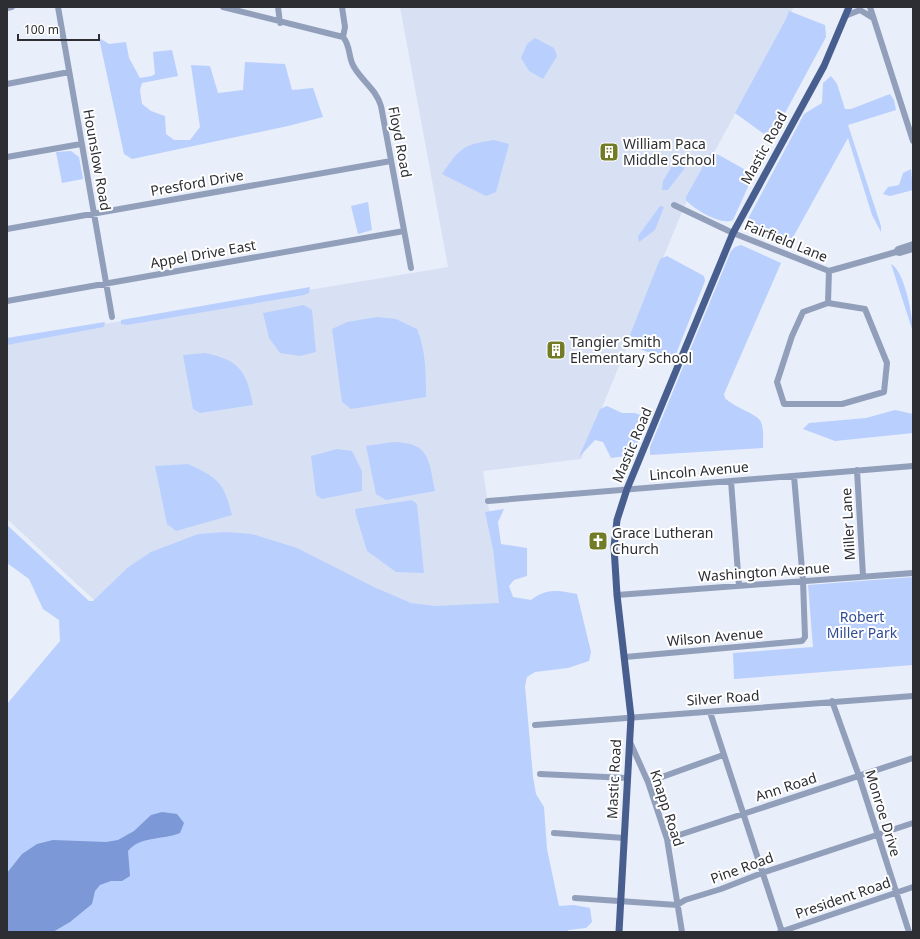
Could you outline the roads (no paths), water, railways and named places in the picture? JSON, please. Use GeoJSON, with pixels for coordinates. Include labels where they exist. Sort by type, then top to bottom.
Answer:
{"type":"FeatureCollection","features":[{"type":"Feature","properties":{"kind":"main road","name":"Mastic Road"},"geometry":{"type":"LineString","coordinates":[[619,932],[631,717],[614,559],[617,520],[627,489],[734,233],[824,66],[849,7]]}},
{"type":"Feature","properties":{"kind":"street"},"geometry":{"type":"LineString","coordinates":[[7,8],[12,7]]}},
{"type":"Feature","properties":{"kind":"street","name":"Hounslow Road"},"geometry":{"type":"LineString","coordinates":[[58,7],[112,317]]}},
{"type":"Feature","properties":{"kind":"street"},"geometry":{"type":"LineString","coordinates":[[223,7],[344,37]]}},
{"type":"Feature","properties":{"kind":"street"},"geometry":{"type":"LineString","coordinates":[[278,7],[280,22]]}},
{"type":"Feature","properties":{"kind":"street","name":"Floyd Road"},"geometry":{"type":"LineString","coordinates":[[342,7],[346,27],[344,37],[348,43],[353,66],[379,97],[411,268]]}},
{"type":"Feature","properties":{"kind":"street"},"geometry":{"type":"LineString","coordinates":[[870,7],[913,141]]}},
{"type":"Feature","properties":{"kind":"street"},"geometry":{"type":"LineString","coordinates":[[845,16],[860,10],[873,18]]}},
{"type":"Feature","properties":{"kind":"street"},"geometry":{"type":"LineString","coordinates":[[7,84],[69,72]]}},
{"type":"Feature","properties":{"kind":"street"},"geometry":{"type":"LineString","coordinates":[[7,157],[82,144]]}},
{"type":"Feature","properties":{"kind":"street","name":"Presford Drive"},"geometry":{"type":"LineString","coordinates":[[7,229],[391,161]]}},
{"type":"Feature","properties":{"kind":"street","name":"Fairfield Lane"},"geometry":{"type":"LineString","coordinates":[[674,206],[734,233],[829,271],[896,252],[900,253],[913,249]]}},
{"type":"Feature","properties":{"kind":"street","name":"Appel Drive East"},"geometry":{"type":"LineString","coordinates":[[7,301],[404,231]]}},
{"type":"Feature","properties":{"kind":"street","name":"Fairfield Lane"},"geometry":{"type":"LineString","coordinates":[[896,252],[898,249],[913,244]]}},
{"type":"Feature","properties":{"kind":"street","name":"Fairfield Lane"},"geometry":{"type":"LineString","coordinates":[[828,303],[829,271]]}},
{"type":"Feature","properties":{"kind":"street"},"geometry":{"type":"LineString","coordinates":[[828,303],[865,309],[886,363],[884,392],[842,404],[784,404],[777,382],[792,336],[803,312],[828,303]]}},
{"type":"Feature","properties":{"kind":"street","name":"Lincoln Avenue"},"geometry":{"type":"LineString","coordinates":[[488,501],[913,466]]}},
{"type":"Feature","properties":{"kind":"street","name":"Miller Lane"},"geometry":{"type":"LineString","coordinates":[[857,470],[863,576]]}},
{"type":"Feature","properties":{"kind":"street"},"geometry":{"type":"LineString","coordinates":[[794,476],[803,581]]}},
{"type":"Feature","properties":{"kind":"street"},"geometry":{"type":"LineString","coordinates":[[731,480],[739,586]]}},
{"type":"Feature","properties":{"kind":"street","name":"Washington Avenue"},"geometry":{"type":"LineString","coordinates":[[617,595],[913,573]]}},
{"type":"Feature","properties":{"kind":"street","name":"Wilson Avenue"},"geometry":{"type":"LineString","coordinates":[[625,658],[802,641],[805,636],[803,581]]}},
{"type":"Feature","properties":{"kind":"street","name":"Silver Road"},"geometry":{"type":"LineString","coordinates":[[535,725],[832,701],[913,696]]}},
{"type":"Feature","properties":{"kind":"street","name":"Monroe Drive"},"geometry":{"type":"LineString","coordinates":[[832,701],[859,776],[908,932]]}},
{"type":"Feature","properties":{"kind":"street"},"geometry":{"type":"LineString","coordinates":[[710,712],[781,932]]}},
{"type":"Feature","properties":{"kind":"street","name":"Knapp Road"},"geometry":{"type":"LineString","coordinates":[[630,740],[648,782],[667,839],[682,932]]}},
{"type":"Feature","properties":{"kind":"street"},"geometry":{"type":"LineString","coordinates":[[648,782],[723,755]]}},
{"type":"Feature","properties":{"kind":"street","name":"Ann Road"},"geometry":{"type":"LineString","coordinates":[[667,839],[913,758]]}},
{"type":"Feature","properties":{"kind":"street"},"geometry":{"type":"LineString","coordinates":[[540,774],[627,778]]}},
{"type":"Feature","properties":{"kind":"street","name":"Pine Road"},"geometry":{"type":"LineString","coordinates":[[575,898],[677,905],[685,900],[721,889],[762,873],[913,823]]}},
{"type":"Feature","properties":{"kind":"street"},"geometry":{"type":"LineString","coordinates":[[554,833],[624,838]]}},
{"type":"Feature","properties":{"kind":"street","name":"President Road"},"geometry":{"type":"LineString","coordinates":[[781,932],[913,887]]}},
{"type":"Feature","properties":{"kind":"place","name":"William Paca Middle School"},"geometry":{"type":"Point","coordinates":[609,152]}},
{"type":"Feature","properties":{"kind":"place","name":"Tangier Smith Elementary School"},"geometry":{"type":"Point","coordinates":[556,350]}},
{"type":"Feature","properties":{"kind":"place","name":"Grace Lutheran Church"},"geometry":{"type":"Point","coordinates":[598,541]}},
{"type":"Feature","properties":{"kind":"park label","name":"Robert Miller Park"},"geometry":{"type":"Point","coordinates":[862,626]}}]}
